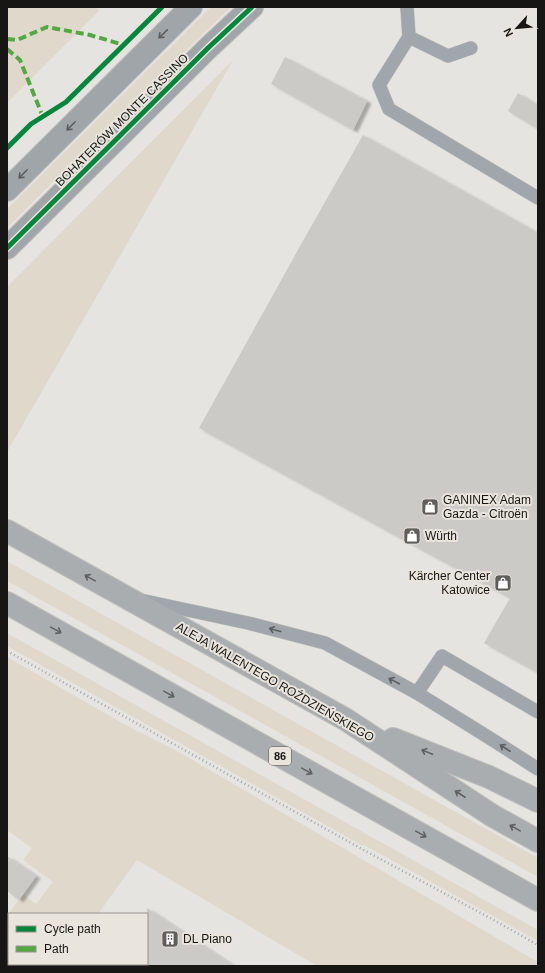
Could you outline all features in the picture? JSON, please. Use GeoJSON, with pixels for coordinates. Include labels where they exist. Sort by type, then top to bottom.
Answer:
{"type":"FeatureCollection","features":[{"type":"Feature","properties":{"kind":"highway","name":"ALEJA WALENTEGO ROŹDZIEŃSKIEGO"},"geometry":{"type":"LineString","coordinates":[[7,531],[345,720],[493,816],[538,841]]}},
{"type":"Feature","properties":{"kind":"highway","name":"86"},"geometry":{"type":"LineString","coordinates":[[7,603],[538,900]]}},
{"type":"Feature","properties":{"kind":"highway"},"geometry":{"type":"LineString","coordinates":[[345,720],[489,778],[538,801]]}},
{"type":"Feature","properties":{"kind":"street"},"geometry":{"type":"LineString","coordinates":[[7,190],[191,7]]}},
{"type":"Feature","properties":{"kind":"street","name":"BOHATERÓW MONTE CASSINO"},"geometry":{"type":"LineString","coordinates":[[7,248],[202,53],[252,7]]}},
{"type":"Feature","properties":{"kind":"lane"},"geometry":{"type":"LineString","coordinates":[[407,7],[409,38],[379,85],[389,109],[538,198]]}},
{"type":"Feature","properties":{"kind":"lane"},"geometry":{"type":"LineString","coordinates":[[409,38],[448,56],[470,48]]}},
{"type":"Feature","properties":{"kind":"lane"},"geometry":{"type":"LineString","coordinates":[[124,597],[248,623],[325,643],[417,693],[538,769]]}},
{"type":"Feature","properties":{"kind":"lane"},"geometry":{"type":"LineString","coordinates":[[417,693],[442,656],[538,712]]}},
{"type":"Feature","properties":{"kind":"path"},"geometry":{"type":"LineString","coordinates":[[7,651],[360,848],[538,945]]}},
{"type":"Feature","properties":{"kind":"shaded area"},"geometry":{"type":"Polygon","coordinates":[[[7,7],[96,7],[99,11],[7,103],[7,7]]]}},
{"type":"Feature","properties":{"kind":"shaded area"},"geometry":{"type":"Polygon","coordinates":[[[211,7],[231,7],[150,85],[7,228],[7,209],[211,7]]]}},
{"type":"Feature","properties":{"kind":"shaded area"},"geometry":{"type":"Polygon","coordinates":[[[233,60],[7,452],[7,287],[233,60]]]}},
{"type":"Feature","properties":{"kind":"shaded area"},"geometry":{"type":"Polygon","coordinates":[[[7,561],[538,858],[538,877],[7,581],[7,561]]]}},
{"type":"Feature","properties":{"kind":"shaded area"},"geometry":{"type":"Polygon","coordinates":[[[7,633],[538,930],[538,941],[364,845],[363,846],[7,646],[7,633]]]}},
{"type":"Feature","properties":{"kind":"shaded area"},"geometry":{"type":"Polygon","coordinates":[[[7,657],[122,723],[177,751],[538,962],[538,966],[317,966],[137,860],[99,913],[9,913],[23,894],[36,904],[53,882],[23,860],[32,848],[7,830],[7,657]]]}},
{"type":"Feature","properties":{"kind":"shaded area"},"geometry":{"type":"Polygon","coordinates":[[[8,915],[8,965],[62,966],[7,966],[8,915]]]}},
{"type":"Feature","properties":{"kind":"building"},"geometry":{"type":"Polygon","coordinates":[[[285,57],[367,101],[353,130],[271,84],[285,57]]]}},
{"type":"Feature","properties":{"kind":"building"},"geometry":{"type":"Polygon","coordinates":[[[518,93],[538,106],[538,129],[508,111],[518,93]]]}},
{"type":"Feature","properties":{"kind":"building"},"geometry":{"type":"Polygon","coordinates":[[[363,135],[538,233],[538,673],[484,643],[510,598],[199,428],[363,135]]]}},
{"type":"Feature","properties":{"kind":"building"},"geometry":{"type":"Polygon","coordinates":[[[7,856],[36,876],[19,900],[7,891],[7,856]]]}},
{"type":"Feature","properties":{"kind":"building","name":"DL Piano"},"geometry":{"type":"Polygon","coordinates":[[[147,908],[234,966],[147,966],[147,908]]]}},
{"type":"Feature","properties":{"kind":"marked path"},"geometry":{"type":"LineString","coordinates":[[7,39],[17,40],[47,27],[90,35],[124,45]]}},
{"type":"Feature","properties":{"kind":"marked path"},"geometry":{"type":"LineString","coordinates":[[7,49],[20,60],[43,117]]}},
{"type":"Feature","properties":{"kind":"cycle path"},"geometry":{"type":"LineString","coordinates":[[7,148],[31,124],[66,102],[162,7]]}},
{"type":"Feature","properties":{"kind":"cycle path"},"geometry":{"type":"LineString","coordinates":[[7,248],[208,48],[252,7]]}},
{"type":"Feature","properties":{"kind":"place","name":"GANINEX Adam Gazda - Citroën"},"geometry":{"type":"Point","coordinates":[430,507]}},
{"type":"Feature","properties":{"kind":"place","name":"Würth"},"geometry":{"type":"Point","coordinates":[412,536]}},
{"type":"Feature","properties":{"kind":"place","name":"Kärcher Center Katowice"},"geometry":{"type":"Point","coordinates":[503,583]}},
{"type":"Feature","properties":{"kind":"place","name":"DL Piano"},"geometry":{"type":"Point","coordinates":[170,939]}}]}
